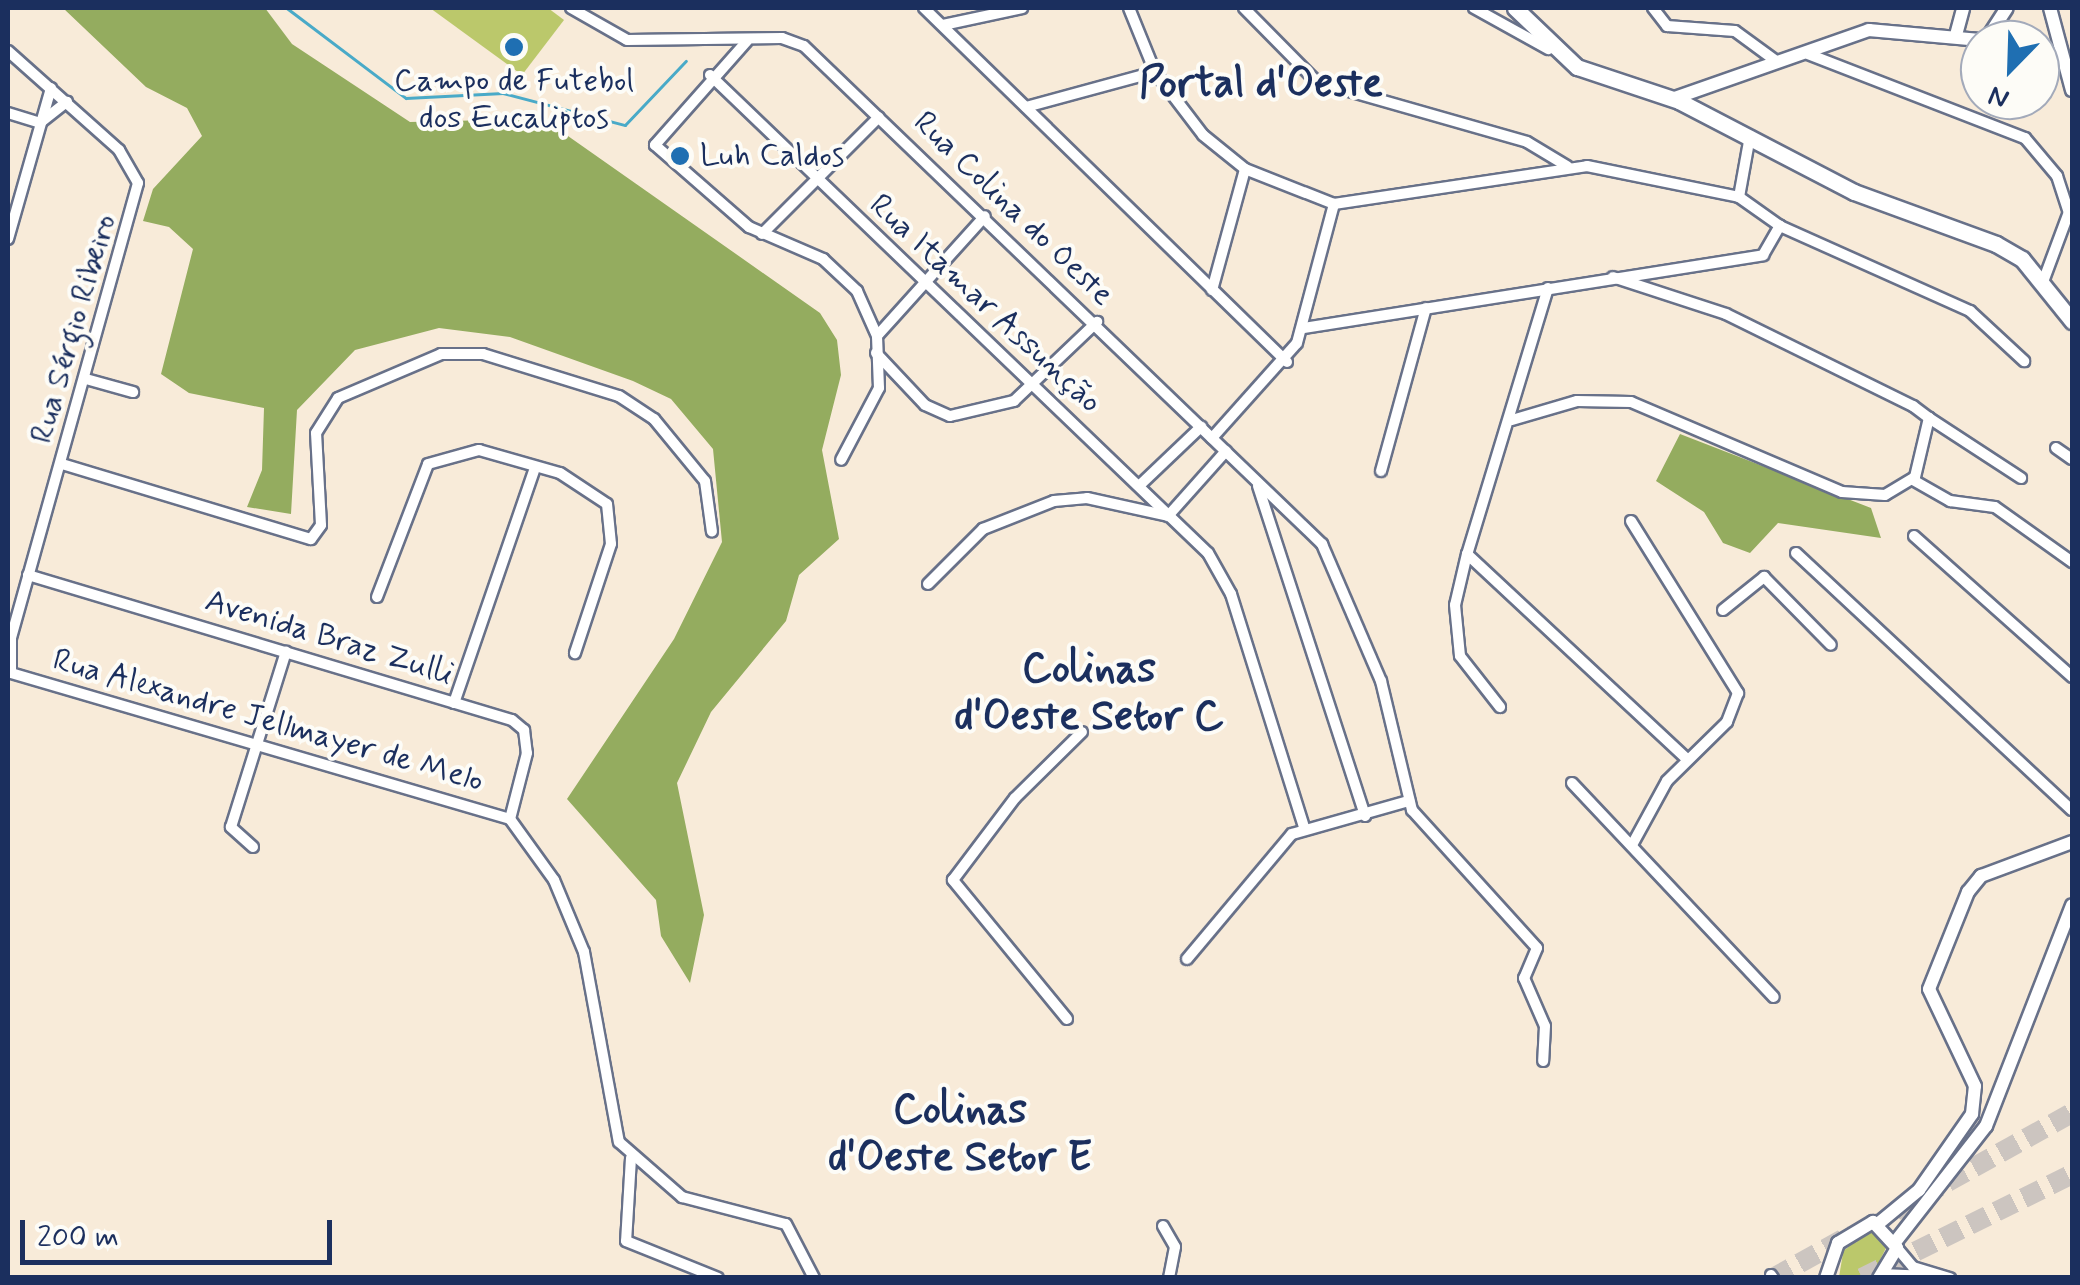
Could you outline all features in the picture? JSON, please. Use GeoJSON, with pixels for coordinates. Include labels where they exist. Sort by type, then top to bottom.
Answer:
{"type":"FeatureCollection","features":[{"type":"Feature","properties":{"kind":"main road"},"geometry":{"type":"LineString","coordinates":[[1514,8],[1548,49],[1672,99],[1854,192],[1996,244],[2043,282],[2072,321]]}},
{"type":"Feature","properties":{"kind":"street","name":"Rua Colina do Oeste"},"geometry":{"type":"LineString","coordinates":[[570,8],[627,40],[748,40],[804,46],[986,216],[1097,322],[1337,567],[1389,704],[1408,801]]}},
{"type":"Feature","properties":{"kind":"street"},"geometry":{"type":"LineString","coordinates":[[924,8],[1287,362]]}},
{"type":"Feature","properties":{"kind":"street"},"geometry":{"type":"LineString","coordinates":[[943,25],[1022,8]]}},
{"type":"Feature","properties":{"kind":"street"},"geometry":{"type":"LineString","coordinates":[[1129,8],[1155,72],[1203,135],[1246,169],[1334,204],[1568,167],[1622,169],[1739,197],[1780,226],[1970,311],[2024,361]]}},
{"type":"Feature","properties":{"kind":"street"},"geometry":{"type":"LineString","coordinates":[[1244,8],[1317,82],[1527,142],[1568,167]]}},
{"type":"Feature","properties":{"kind":"street"},"geometry":{"type":"LineString","coordinates":[[1474,8],[1548,49]]}},
{"type":"Feature","properties":{"kind":"street"},"geometry":{"type":"LineString","coordinates":[[1653,8],[1666,26],[1735,31],[1776,61]]}},
{"type":"Feature","properties":{"kind":"street"},"geometry":{"type":"LineString","coordinates":[[1956,35],[1962,8]]}},
{"type":"Feature","properties":{"kind":"street"},"geometry":{"type":"LineString","coordinates":[[2050,8],[2072,90]]}},
{"type":"Feature","properties":{"kind":"street"},"geometry":{"type":"LineString","coordinates":[[1672,99],[1869,30],[1960,36]]}},
{"type":"Feature","properties":{"kind":"street"},"geometry":{"type":"LineString","coordinates":[[748,40],[710,75],[658,134],[656,150],[762,234],[842,275],[877,336],[879,388],[841,460]]}},
{"type":"Feature","properties":{"kind":"street","name":"Rua Sérgio Ribeiro"},"geometry":{"type":"LineString","coordinates":[[8,51],[119,150],[138,183],[28,575],[11,673]]}},
{"type":"Feature","properties":{"kind":"street"},"geometry":{"type":"LineString","coordinates":[[1801,53],[2025,138],[2057,176],[2069,212],[2043,282]]}},
{"type":"Feature","properties":{"kind":"street"},"geometry":{"type":"LineString","coordinates":[[1026,107],[1155,72]]}},
{"type":"Feature","properties":{"kind":"street","name":"Rua Itamar Assunção"},"geometry":{"type":"LineString","coordinates":[[710,75],[1208,553],[1231,594],[1305,830]]}},
{"type":"Feature","properties":{"kind":"street"},"geometry":{"type":"LineString","coordinates":[[8,238],[51,88]]}},
{"type":"Feature","properties":{"kind":"street"},"geometry":{"type":"LineString","coordinates":[[40,122],[66,102]]}},
{"type":"Feature","properties":{"kind":"street"},"geometry":{"type":"LineString","coordinates":[[8,113],[40,122]]}},
{"type":"Feature","properties":{"kind":"street"},"geometry":{"type":"LineString","coordinates":[[762,234],[879,117]]}},
{"type":"Feature","properties":{"kind":"street"},"geometry":{"type":"LineString","coordinates":[[1739,197],[1750,136]]}},
{"type":"Feature","properties":{"kind":"street"},"geometry":{"type":"LineString","coordinates":[[1212,290],[1246,169]]}},
{"type":"Feature","properties":{"kind":"street"},"geometry":{"type":"LineString","coordinates":[[1212,438],[1287,362],[1304,328],[1334,204]]}},
{"type":"Feature","properties":{"kind":"street"},"geometry":{"type":"LineString","coordinates":[[877,336],[986,216]]}},
{"type":"Feature","properties":{"kind":"street"},"geometry":{"type":"LineString","coordinates":[[1304,328],[1763,255],[1780,226]]}},
{"type":"Feature","properties":{"kind":"street"},"geometry":{"type":"LineString","coordinates":[[1613,277],[1786,340],[1929,418],[2021,478]]}},
{"type":"Feature","properties":{"kind":"street"},"geometry":{"type":"LineString","coordinates":[[1500,706],[1460,656],[1455,606],[1467,554],[1512,420],[1548,288]]}},
{"type":"Feature","properties":{"kind":"street"},"geometry":{"type":"LineString","coordinates":[[1381,470],[1426,308]]}},
{"type":"Feature","properties":{"kind":"street"},"geometry":{"type":"LineString","coordinates":[[876,353],[924,405],[950,416],[1001,406],[1036,384],[1097,322]]}},
{"type":"Feature","properties":{"kind":"street"},"geometry":{"type":"LineString","coordinates":[[62,464],[311,539],[321,526],[313,450],[328,408],[392,371],[462,352],[637,406],[694,458],[712,501],[712,532]]}},
{"type":"Feature","properties":{"kind":"street"},"geometry":{"type":"LineString","coordinates":[[86,378],[132,392]]}},
{"type":"Feature","properties":{"kind":"street"},"geometry":{"type":"LineString","coordinates":[[1512,420],[1577,401],[1631,402],[1842,492],[1884,495],[1913,480],[1929,418]]}},
{"type":"Feature","properties":{"kind":"street"},"geometry":{"type":"LineString","coordinates":[[1139,486],[1201,428]]}},
{"type":"Feature","properties":{"kind":"street"},"geometry":{"type":"LineString","coordinates":[[2056,448],[2072,460]]}},
{"type":"Feature","properties":{"kind":"street"},"geometry":{"type":"LineString","coordinates":[[377,598],[428,464],[479,450],[580,482],[614,520],[575,652]]}},
{"type":"Feature","properties":{"kind":"street"},"geometry":{"type":"LineString","coordinates":[[928,584],[984,529],[1054,501],[1088,498],[1168,516],[1226,452]]}},
{"type":"Feature","properties":{"kind":"street"},"geometry":{"type":"LineString","coordinates":[[454,703],[534,468]]}},
{"type":"Feature","properties":{"kind":"street"},"geometry":{"type":"LineString","coordinates":[[1913,480],[1950,501],[1996,507],[2072,562]]}},
{"type":"Feature","properties":{"kind":"street"},"geometry":{"type":"LineString","coordinates":[[1258,485],[1365,816]]}},
{"type":"Feature","properties":{"kind":"street"},"geometry":{"type":"LineString","coordinates":[[1631,521],[1738,693],[1726,722],[1687,759],[1632,845]]}},
{"type":"Feature","properties":{"kind":"street"},"geometry":{"type":"LineString","coordinates":[[1914,536],[2072,676]]}},
{"type":"Feature","properties":{"kind":"street"},"geometry":{"type":"LineString","coordinates":[[1796,553],[2072,810]]}},
{"type":"Feature","properties":{"kind":"street"},"geometry":{"type":"LineString","coordinates":[[1467,554],[1687,759]]}},
{"type":"Feature","properties":{"kind":"street","name":"Avenida Braz Zulli"},"geometry":{"type":"LineString","coordinates":[[28,575],[454,703],[524,730],[510,819]]}},
{"type":"Feature","properties":{"kind":"street"},"geometry":{"type":"LineString","coordinates":[[1723,610],[1764,578],[1831,646]]}},
{"type":"Feature","properties":{"kind":"street"},"geometry":{"type":"LineString","coordinates":[[253,847],[232,827],[286,651]]}},
{"type":"Feature","properties":{"kind":"street","name":"Rua Alexandre Jellmayer de Melo"},"geometry":{"type":"LineString","coordinates":[[11,673],[510,819]]}},
{"type":"Feature","properties":{"kind":"street"},"geometry":{"type":"LineString","coordinates":[[1068,1019],[954,880],[1015,798],[1082,732]]}},
{"type":"Feature","properties":{"kind":"street"},"geometry":{"type":"LineString","coordinates":[[1572,783],[1774,997]]}},
{"type":"Feature","properties":{"kind":"street"},"geometry":{"type":"LineString","coordinates":[[1186,959],[1286,839],[1408,801],[1537,948],[1524,978],[1547,1036],[1543,1060]]}},
{"type":"Feature","properties":{"kind":"street"},"geometry":{"type":"LineString","coordinates":[[510,819],[573,921],[612,1130],[631,1158],[682,1197],[786,1224],[814,1278]]}},
{"type":"Feature","properties":{"kind":"street"},"geometry":{"type":"LineString","coordinates":[[1826,1278],[1838,1243],[1880,1223],[1919,1190],[1972,1114],[1975,1086],[1929,989],[1968,892],[1981,876],[2072,842]]}},
{"type":"Feature","properties":{"kind":"street"},"geometry":{"type":"LineString","coordinates":[[2059,850],[2072,859]]}},
{"type":"Feature","properties":{"kind":"street"},"geometry":{"type":"LineString","coordinates":[[1950,1278],[1880,1276],[1896,1244],[1986,1126],[2072,904]]}},
{"type":"Feature","properties":{"kind":"street"},"geometry":{"type":"LineString","coordinates":[[631,1158],[626,1241],[718,1278]]}},
{"type":"Feature","properties":{"kind":"street"},"geometry":{"type":"LineString","coordinates":[[1880,1223],[1896,1244],[1939,1276]]}},
{"type":"Feature","properties":{"kind":"street"},"geometry":{"type":"LineString","coordinates":[[1163,1226],[1175,1247],[1170,1278]]}},
{"type":"Feature","properties":{"kind":"green space"},"geometry":{"type":"Polygon","coordinates":[[[63,8],[265,8],[292,44],[410,122],[526,119],[558,129],[820,313],[837,340],[841,375],[822,450],[839,539],[799,575],[786,621],[711,712],[677,783],[704,915],[690,983],[661,936],[656,900],[567,799],[674,639],[722,542],[713,449],[671,399],[633,381],[510,337],[439,328],[355,350],[297,410],[291,514],[247,507],[262,470],[264,408],[189,393],[161,374],[193,249],[169,227],[143,221],[153,189],[202,136],[187,108],[146,87],[63,8]]]}},
{"type":"Feature","properties":{"kind":"green space","name":"Campo de Futebol dos Eucaliptos"},"geometry":{"type":"Polygon","coordinates":[[[430,8],[548,8],[564,20],[522,75],[430,8]]]}},
{"type":"Feature","properties":{"kind":"green space"},"geometry":{"type":"Polygon","coordinates":[[[1680,434],[1871,508],[1881,538],[1778,523],[1750,553],[1723,543],[1704,512],[1656,481],[1680,434]]]}},
{"type":"Feature","properties":{"kind":"green space"},"geometry":{"type":"Polygon","coordinates":[[[1874,1231],[1887,1246],[1877,1266],[1864,1277],[1839,1277],[1844,1247],[1874,1231]]]}},
{"type":"Feature","properties":{"kind":"waterway"},"geometry":{"type":"LineString","coordinates":[[287,8],[406,98],[503,93],[625,125],[686,61]]}},
{"type":"Feature","properties":{"kind":"tunnel"},"geometry":{"type":"LineString","coordinates":[[1895,1211],[2072,1113]]}},
{"type":"Feature","properties":{"kind":"tunnel"},"geometry":{"type":"LineString","coordinates":[[1862,1278],[2072,1174]]}},
{"type":"Feature","properties":{"kind":"tunnel"},"geometry":{"type":"LineString","coordinates":[[1773,1278],[1852,1234]]}},
{"type":"Feature","properties":{"kind":"place","name":"Campo de Futebol dos Eucaliptos"},"geometry":{"type":"Point","coordinates":[514,47]}},
{"type":"Feature","properties":{"kind":"place","name":"Luh Caldos"},"geometry":{"type":"Point","coordinates":[680,156]}},
{"type":"Feature","properties":{"kind":"district","name":"Portal d'Oeste"},"geometry":{"type":"Point","coordinates":[1261,85]}},
{"type":"Feature","properties":{"kind":"district","name":"Colinas d'Oeste Setor C"},"geometry":{"type":"Point","coordinates":[1089,694]}},
{"type":"Feature","properties":{"kind":"district","name":"Colinas d'Oeste Setor E"},"geometry":{"type":"Point","coordinates":[960,1135]}}]}
